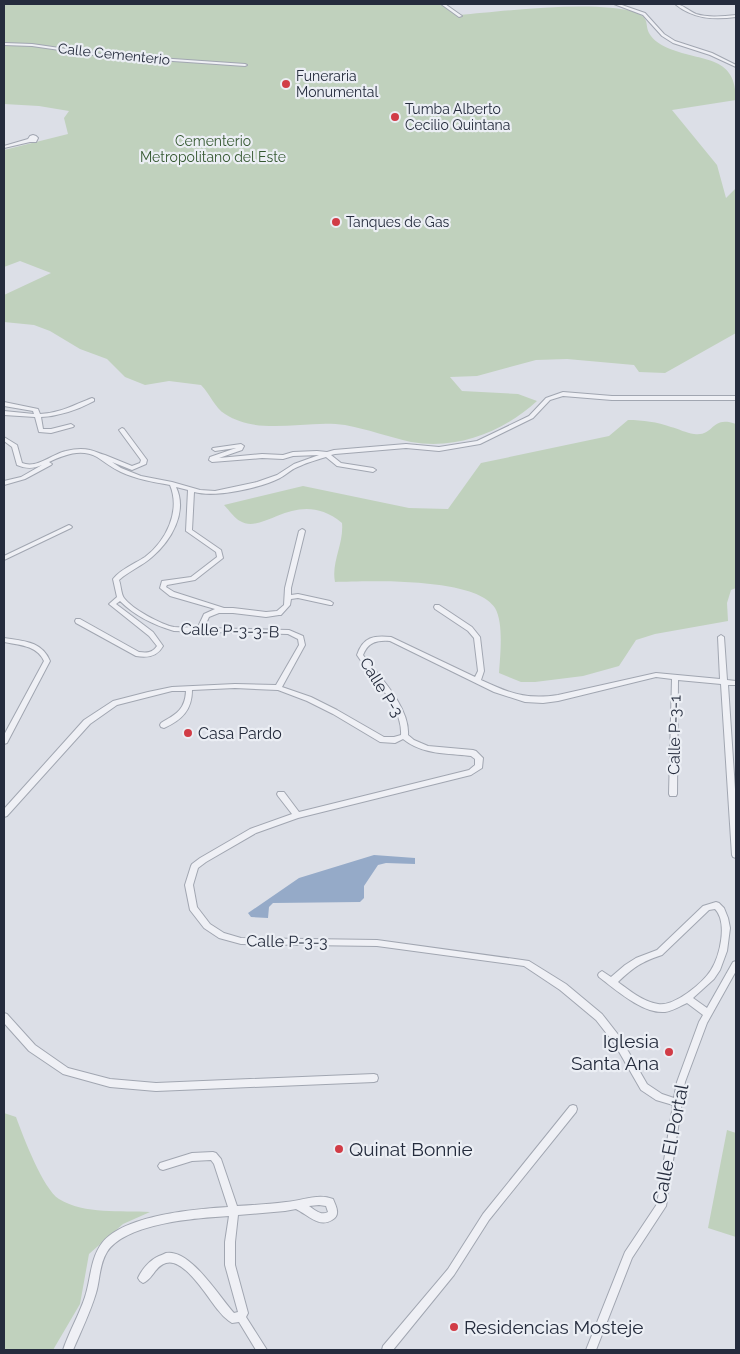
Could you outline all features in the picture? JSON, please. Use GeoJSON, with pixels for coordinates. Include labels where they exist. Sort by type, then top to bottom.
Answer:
{"type":"FeatureCollection","features":[{"type":"Feature","properties":{"kind":"street"},"geometry":{"type":"LineString","coordinates":[[443,4],[460,16]]}},
{"type":"Feature","properties":{"kind":"street"},"geometry":{"type":"LineString","coordinates":[[616,4],[644,14],[663,35],[674,42],[711,54],[736,66]]}},
{"type":"Feature","properties":{"kind":"street"},"geometry":{"type":"LineString","coordinates":[[676,4],[691,14],[700,17],[736,16]]}},
{"type":"Feature","properties":{"kind":"street","name":"Calle Cementerio"},"geometry":{"type":"LineString","coordinates":[[4,44],[32,45],[101,55],[244,63]]}},
{"type":"Feature","properties":{"kind":"street"},"geometry":{"type":"LineString","coordinates":[[4,147],[31,140]]}},
{"type":"Feature","properties":{"kind":"street"},"geometry":{"type":"LineString","coordinates":[[215,449],[241,446],[240,449],[212,458],[212,460],[262,456],[283,457],[300,453],[326,454],[406,446],[439,449],[478,443],[532,417],[548,399],[563,394],[612,398],[736,398]]}},
{"type":"Feature","properties":{"kind":"street"},"geometry":{"type":"LineString","coordinates":[[4,413],[38,417],[73,410],[92,400]]}},
{"type":"Feature","properties":{"kind":"street"},"geometry":{"type":"LineString","coordinates":[[4,404],[36,410],[41,431],[51,431],[71,426]]}},
{"type":"Feature","properties":{"kind":"street"},"geometry":{"type":"LineString","coordinates":[[4,439],[15,446],[19,464],[22,466],[36,466],[68,452],[92,452],[132,468],[142,464],[144,460],[122,430]]}},
{"type":"Feature","properties":{"kind":"street"},"geometry":{"type":"LineString","coordinates":[[4,483],[23,478],[68,452]]}},
{"type":"Feature","properties":{"kind":"street"},"geometry":{"type":"LineString","coordinates":[[326,454],[339,464],[373,470]]}},
{"type":"Feature","properties":{"kind":"street"},"geometry":{"type":"LineString","coordinates":[[102,456],[115,468],[128,474],[191,490],[215,493],[259,484],[279,476],[296,465],[326,454]]}},
{"type":"Feature","properties":{"kind":"street"},"geometry":{"type":"LineString","coordinates":[[78,621],[138,654],[149,655],[160,646],[151,634],[112,604],[120,598],[116,579],[149,557],[164,540],[171,528],[179,503],[179,497],[172,484]]}},
{"type":"Feature","properties":{"kind":"street"},"geometry":{"type":"LineString","coordinates":[[191,490],[188,531],[219,551],[220,558],[194,579],[164,583],[163,588],[172,594],[221,610]]}},
{"type":"Feature","properties":{"kind":"street"},"geometry":{"type":"LineString","coordinates":[[4,558],[69,527]]}},
{"type":"Feature","properties":{"kind":"street"},"geometry":{"type":"LineString","coordinates":[[200,630],[200,625],[209,613],[221,610],[236,610],[263,616],[273,615],[286,608],[289,597],[288,588],[302,531]]}},
{"type":"Feature","properties":{"kind":"street"},"geometry":{"type":"LineString","coordinates":[[289,597],[298,596],[330,603]]}},
{"type":"Feature","properties":{"kind":"street","name":"Calle P-3-3-B"},"geometry":{"type":"LineString","coordinates":[[120,598],[127,606],[162,626],[200,630],[288,632],[297,634],[301,638],[302,645],[278,688]]}},
{"type":"Feature","properties":{"kind":"street"},"geometry":{"type":"LineString","coordinates":[[437,607],[470,629],[477,637],[481,671],[477,680]]}},
{"type":"Feature","properties":{"kind":"street","name":"Calle P-3"},"geometry":{"type":"LineString","coordinates":[[4,814],[87,722],[115,703],[148,694],[235,686],[278,688],[335,712],[383,740],[396,740],[404,736],[407,729],[405,722],[387,692],[360,655],[362,648],[368,641],[380,637],[391,639],[496,690],[525,699],[543,700],[656,675],[736,683]]}},
{"type":"Feature","properties":{"kind":"street"},"geometry":{"type":"LineString","coordinates":[[721,637],[736,854]]}},
{"type":"Feature","properties":{"kind":"street"},"geometry":{"type":"LineString","coordinates":[[4,640],[39,649],[46,655],[48,661],[4,741]]}},
{"type":"Feature","properties":{"kind":"street","name":"Calle P-3-1"},"geometry":{"type":"LineString","coordinates":[[673,794],[675,677]]}},
{"type":"Feature","properties":{"kind":"street"},"geometry":{"type":"LineString","coordinates":[[164,725],[187,710],[190,702],[189,689]]}},
{"type":"Feature","properties":{"kind":"street","name":"Calle P-3-3"},"geometry":{"type":"LineString","coordinates":[[404,736],[412,743],[426,748],[473,754],[479,758],[479,766],[471,772],[297,816],[252,831],[195,866],[188,890],[193,908],[207,926],[222,936],[255,943],[377,943],[526,963],[563,987],[599,1017],[617,1040],[644,1087],[659,1097],[678,1103]]}},
{"type":"Feature","properties":{"kind":"street"},"geometry":{"type":"LineString","coordinates":[[281,794],[297,816]]}},
{"type":"Feature","properties":{"kind":"street"},"geometry":{"type":"LineString","coordinates":[[602,975],[612,982],[640,1000],[659,1008],[677,1004],[687,998],[711,977],[724,944],[725,916],[722,908],[716,905],[706,908],[659,953],[650,954],[634,963],[612,982]]}},
{"type":"Feature","properties":{"kind":"street","name":"Calle El Portal"},"geometry":{"type":"LineString","coordinates":[[591,1350],[628,1255],[661,1206],[681,1082],[702,1022],[736,964]]}},
{"type":"Feature","properties":{"kind":"street"},"geometry":{"type":"LineString","coordinates":[[687,998],[708,1014]]}},
{"type":"Feature","properties":{"kind":"street"},"geometry":{"type":"LineString","coordinates":[[4,1017],[32,1048],[66,1071],[110,1083],[156,1087],[374,1078]]}},
{"type":"Feature","properties":{"kind":"street"},"geometry":{"type":"LineString","coordinates":[[387,1350],[451,1272],[486,1217],[573,1109]]}},
{"type":"Feature","properties":{"kind":"street"},"geometry":{"type":"LineString","coordinates":[[163,1166],[192,1157],[213,1156],[222,1174],[234,1210],[230,1242],[230,1265],[244,1313],[241,1317]]}},
{"type":"Feature","properties":{"kind":"street"},"geometry":{"type":"LineString","coordinates":[[68,1350],[91,1293],[96,1260],[108,1243],[125,1231],[176,1216],[299,1206]]}},
{"type":"Feature","properties":{"kind":"street"},"geometry":{"type":"LineString","coordinates":[[143,1278],[150,1266],[161,1259],[173,1256],[183,1260],[193,1271],[221,1309],[232,1318],[241,1317]]}},
{"type":"Feature","properties":{"kind":"street"},"geometry":{"type":"LineString","coordinates":[[241,1317],[262,1350]]}},
{"type":"Feature","properties":{"kind":"green space","name":"Cementerio Metropolitano del Este"},"geometry":{"type":"Polygon","coordinates":[[[4,4],[445,4],[459,15],[573,7],[596,7],[636,12],[646,20],[649,32],[658,43],[685,54],[707,59],[725,68],[731,75],[735,86],[736,100],[672,110],[717,165],[726,198],[736,188],[736,333],[665,373],[639,372],[634,365],[567,359],[536,360],[477,376],[450,377],[462,391],[518,394],[537,401],[510,422],[495,430],[463,441],[446,443],[411,442],[345,425],[253,425],[239,421],[221,411],[201,385],[169,381],[145,385],[125,377],[107,359],[80,349],[50,331],[34,325],[4,322],[4,295],[51,273],[20,261],[4,267],[4,150],[68,134],[64,118],[69,111],[39,106],[4,104],[4,4]]]}},
{"type":"Feature","properties":{"kind":"green space"},"geometry":{"type":"Polygon","coordinates":[[[628,420],[666,425],[694,434],[706,432],[721,422],[736,424],[736,588],[731,590],[727,603],[728,621],[655,634],[636,640],[619,666],[583,676],[521,682],[499,673],[501,640],[498,614],[495,608],[484,598],[467,591],[421,583],[335,582],[334,575],[342,523],[326,513],[310,509],[296,510],[249,524],[238,520],[224,505],[303,486],[409,508],[448,509],[481,463],[609,436],[628,420]]]}},
{"type":"Feature","properties":{"kind":"green space"},"geometry":{"type":"Polygon","coordinates":[[[4,1113],[16,1117],[40,1174],[59,1199],[80,1208],[92,1210],[150,1212],[123,1224],[89,1254],[80,1304],[53,1350],[4,1350],[4,1113]]]}},
{"type":"Feature","properties":{"kind":"green space"},"geometry":{"type":"Polygon","coordinates":[[[727,1130],[736,1133],[736,1237],[708,1228],[727,1130]]]}},
{"type":"Feature","properties":{"kind":"water"},"geometry":{"type":"Polygon","coordinates":[[[374,855],[415,858],[415,864],[386,863],[378,865],[364,886],[364,898],[360,902],[273,903],[269,907],[268,918],[251,917],[248,913],[299,878],[374,855]]]}},
{"type":"Feature","properties":{"kind":"place","name":"Funeraria Monumental"},"geometry":{"type":"Point","coordinates":[286,84]}},
{"type":"Feature","properties":{"kind":"place","name":"Tumba Alberto Cecilio Quintana"},"geometry":{"type":"Point","coordinates":[395,117]}},
{"type":"Feature","properties":{"kind":"place","name":"Tanques de Gas"},"geometry":{"type":"Point","coordinates":[336,222]}},
{"type":"Feature","properties":{"kind":"place","name":"Casa Pardo"},"geometry":{"type":"Point","coordinates":[188,733]}},
{"type":"Feature","properties":{"kind":"place","name":"Iglesia Santa Ana"},"geometry":{"type":"Point","coordinates":[669,1052]}},
{"type":"Feature","properties":{"kind":"place","name":"Quinat Bonnie"},"geometry":{"type":"Point","coordinates":[339,1149]}},
{"type":"Feature","properties":{"kind":"place","name":"Residencias Mosteje"},"geometry":{"type":"Point","coordinates":[454,1327]}}]}
